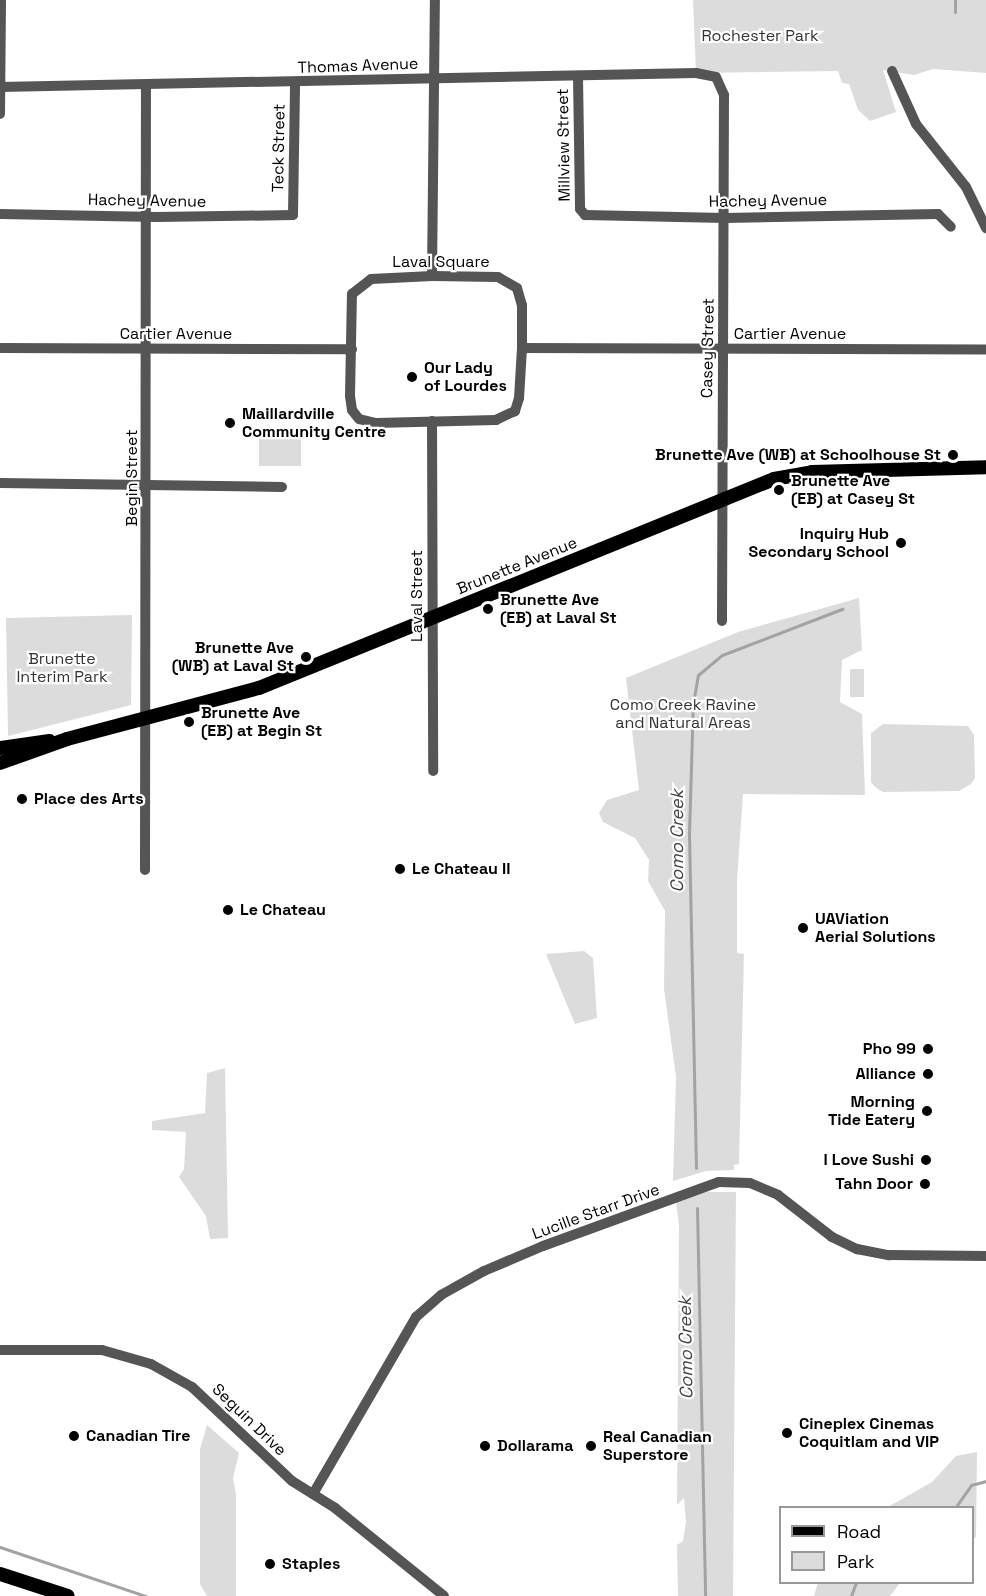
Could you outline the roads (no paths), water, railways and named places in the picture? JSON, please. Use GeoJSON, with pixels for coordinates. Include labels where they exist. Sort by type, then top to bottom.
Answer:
{"type":"FeatureCollection","features":[{"type":"Feature","properties":{"kind":"main road","name":"Brunette Avenue"},"geometry":{"type":"LineString","coordinates":[[0,763],[67,739],[252,691],[722,500],[796,474],[986,467]]}},
{"type":"Feature","properties":{"kind":"main road","name":"Brunette Avenue"},"geometry":{"type":"LineString","coordinates":[[0,748],[67,739]]}},
{"type":"Feature","properties":{"kind":"main road"},"geometry":{"type":"LineString","coordinates":[[0,1575],[68,1596]]}},
{"type":"Feature","properties":{"kind":"street"},"geometry":{"type":"LineString","coordinates":[[0,114],[1,0]]}},
{"type":"Feature","properties":{"kind":"street"},"geometry":{"type":"LineString","coordinates":[[432,276],[435,0]]}},
{"type":"Feature","properties":{"kind":"street"},"geometry":{"type":"LineString","coordinates":[[892,71],[916,124],[966,187],[986,228]]}},
{"type":"Feature","properties":{"kind":"street","name":"Thomas Avenue"},"geometry":{"type":"LineString","coordinates":[[0,87],[696,74],[716,77]]}},
{"type":"Feature","properties":{"kind":"street","name":"Millview Street"},"geometry":{"type":"LineString","coordinates":[[578,77],[581,212]]}},
{"type":"Feature","properties":{"kind":"street","name":"Casey Street"},"geometry":{"type":"LineString","coordinates":[[716,77],[724,90],[722,621]]}},
{"type":"Feature","properties":{"kind":"street","name":"Teck Street"},"geometry":{"type":"LineString","coordinates":[[292,214],[295,83]]}},
{"type":"Feature","properties":{"kind":"street","name":"Begin Street"},"geometry":{"type":"LineString","coordinates":[[145,870],[146,86]]}},
{"type":"Feature","properties":{"kind":"street","name":"Hachey Avenue"},"geometry":{"type":"LineString","coordinates":[[581,212],[591,216],[724,218],[938,214],[951,227]]}},
{"type":"Feature","properties":{"kind":"street","name":"Hachey Avenue"},"geometry":{"type":"LineString","coordinates":[[0,214],[292,214]]}},
{"type":"Feature","properties":{"kind":"street","name":"Laval Square"},"geometry":{"type":"LineString","coordinates":[[498,277],[513,283],[521,299],[522,348],[519,398],[511,416],[496,420],[376,423],[355,416],[350,396],[352,298],[360,285],[382,278],[498,277]]}},
{"type":"Feature","properties":{"kind":"street","name":"Cartier Avenue"},"geometry":{"type":"LineString","coordinates":[[0,348],[351,349]]}},
{"type":"Feature","properties":{"kind":"street","name":"Cartier Avenue"},"geometry":{"type":"LineString","coordinates":[[522,348],[986,350]]}},
{"type":"Feature","properties":{"kind":"street","name":"Laval Street"},"geometry":{"type":"LineString","coordinates":[[432,421],[433,771]]}},
{"type":"Feature","properties":{"kind":"street"},"geometry":{"type":"LineString","coordinates":[[0,483],[282,487]]}},
{"type":"Feature","properties":{"kind":"street","name":"Lucille Starr Drive"},"geometry":{"type":"LineString","coordinates":[[313,1494],[416,1317],[441,1295],[484,1270],[533,1250],[719,1182],[750,1183],[778,1195],[832,1237],[857,1250],[889,1255],[986,1256]]}},
{"type":"Feature","properties":{"kind":"street","name":"Seguin Drive"},"geometry":{"type":"LineString","coordinates":[[0,1350],[102,1350],[151,1364],[192,1387],[266,1458],[444,1596]]}},
{"type":"Feature","properties":{"kind":"waterway","name":"Como Creek"},"geometry":{"type":"LineString","coordinates":[[955,0],[955,12]]}},
{"type":"Feature","properties":{"kind":"waterway","name":"Como Creek"},"geometry":{"type":"LineString","coordinates":[[696,1168],[689,834],[693,703],[698,675],[722,655],[842,609]]}},
{"type":"Feature","properties":{"kind":"waterway","name":"Como Creek"},"geometry":{"type":"LineString","coordinates":[[697,1208],[705,1596]]}},
{"type":"Feature","properties":{"kind":"waterway"},"geometry":{"type":"LineString","coordinates":[[956,1506],[971,1485],[986,1481]]}},
{"type":"Feature","properties":{"kind":"waterway"},"geometry":{"type":"LineString","coordinates":[[0,1547],[146,1596]]}},
{"type":"Feature","properties":{"kind":"waterway"},"geometry":{"type":"LineString","coordinates":[[851,1596],[855,1584]]}},
{"type":"Feature","properties":{"kind":"place","name":"Our Lady of Lourdes"},"geometry":{"type":"Point","coordinates":[412,377]}},
{"type":"Feature","properties":{"kind":"place","name":"Maillardville Community Centre"},"geometry":{"type":"Point","coordinates":[230,423]}},
{"type":"Feature","properties":{"kind":"place","name":"Brunette Ave (WB) at Schoolhouse St"},"geometry":{"type":"Point","coordinates":[953,455]}},
{"type":"Feature","properties":{"kind":"place","name":"Brunette Ave (EB) at Casey St"},"geometry":{"type":"Point","coordinates":[779,490]}},
{"type":"Feature","properties":{"kind":"place","name":"Inquiry Hub Secondary School"},"geometry":{"type":"Point","coordinates":[901,543]}},
{"type":"Feature","properties":{"kind":"place","name":"Brunette Ave (EB) at Laval St"},"geometry":{"type":"Point","coordinates":[488,609]}},
{"type":"Feature","properties":{"kind":"place","name":"Brunette Ave (WB) at Laval St"},"geometry":{"type":"Point","coordinates":[306,657]}},
{"type":"Feature","properties":{"kind":"place","name":"Brunette Ave (EB) at Begin St"},"geometry":{"type":"Point","coordinates":[189,722]}},
{"type":"Feature","properties":{"kind":"place","name":"Place des Arts"},"geometry":{"type":"Point","coordinates":[22,799]}},
{"type":"Feature","properties":{"kind":"place","name":"Le Chateau II"},"geometry":{"type":"Point","coordinates":[400,869]}},
{"type":"Feature","properties":{"kind":"place","name":"Le Chateau"},"geometry":{"type":"Point","coordinates":[228,910]}},
{"type":"Feature","properties":{"kind":"place","name":"UAViation Aerial Solutions"},"geometry":{"type":"Point","coordinates":[803,928]}},
{"type":"Feature","properties":{"kind":"place","name":"Pho 99"},"geometry":{"type":"Point","coordinates":[928,1049]}},
{"type":"Feature","properties":{"kind":"place","name":"Alliance"},"geometry":{"type":"Point","coordinates":[928,1074]}},
{"type":"Feature","properties":{"kind":"place","name":"Morning Tide Eatery"},"geometry":{"type":"Point","coordinates":[927,1111]}},
{"type":"Feature","properties":{"kind":"place","name":"I Love Sushi"},"geometry":{"type":"Point","coordinates":[926,1160]}},
{"type":"Feature","properties":{"kind":"place","name":"Tahn Door"},"geometry":{"type":"Point","coordinates":[925,1184]}},
{"type":"Feature","properties":{"kind":"place","name":"Cineplex Cinemas Coquitlam and VIP"},"geometry":{"type":"Point","coordinates":[787,1433]}},
{"type":"Feature","properties":{"kind":"place","name":"Canadian Tire"},"geometry":{"type":"Point","coordinates":[74,1436]}},
{"type":"Feature","properties":{"kind":"place","name":"Dollarama"},"geometry":{"type":"Point","coordinates":[485,1446]}},
{"type":"Feature","properties":{"kind":"place","name":"Real Canadian Superstore"},"geometry":{"type":"Point","coordinates":[591,1446]}},
{"type":"Feature","properties":{"kind":"place","name":"Staples"},"geometry":{"type":"Point","coordinates":[270,1564]}},
{"type":"Feature","properties":{"kind":"park label","name":"Rochester Park"},"geometry":{"type":"Point","coordinates":[760,36]}},
{"type":"Feature","properties":{"kind":"park label","name":"Brunette Interim Park"},"geometry":{"type":"Point","coordinates":[62,668]}},
{"type":"Feature","properties":{"kind":"park label","name":"Como Creek Ravine and Natural Areas"},"geometry":{"type":"Point","coordinates":[683,714]}}]}
